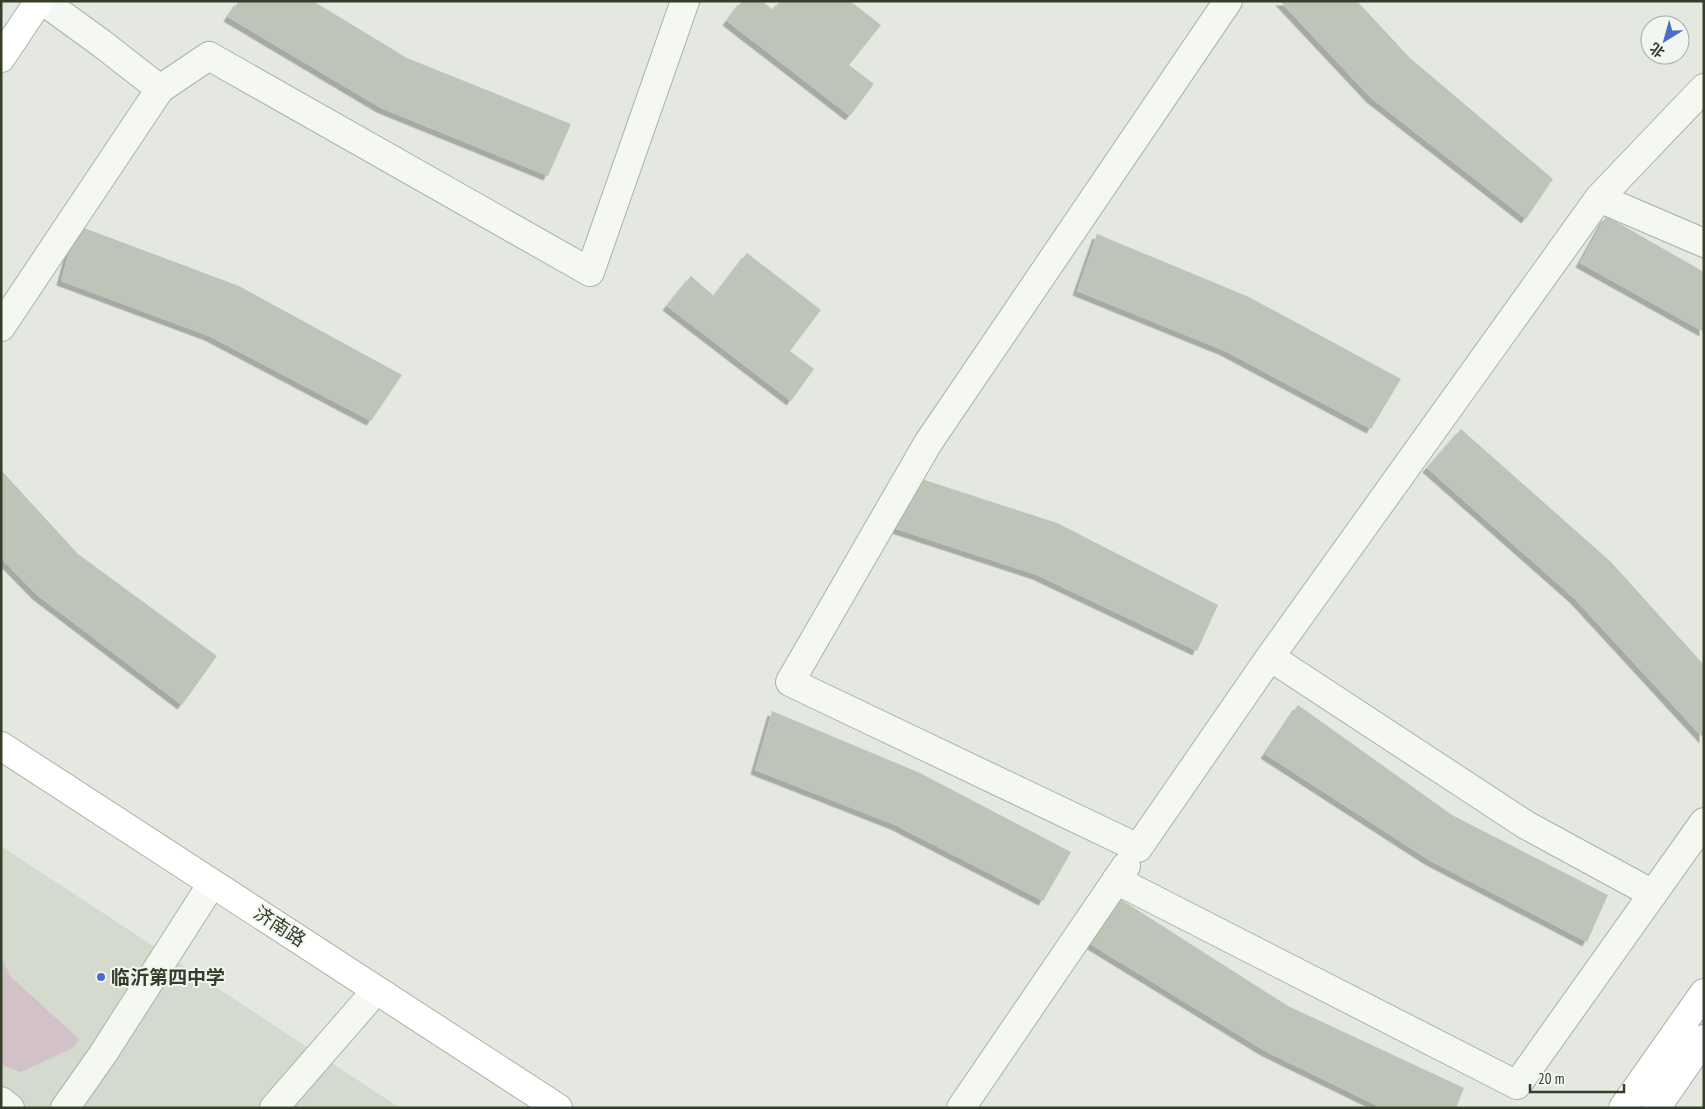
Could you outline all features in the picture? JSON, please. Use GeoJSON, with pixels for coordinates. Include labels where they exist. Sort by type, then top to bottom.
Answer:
{"type":"FeatureCollection","features":[{"type":"Feature","properties":{"kind":"street"},"geometry":{"type":"LineString","coordinates":[[1,58],[41,1],[101,43],[160,89]]}},
{"type":"Feature","properties":{"kind":"street"},"geometry":{"type":"LineString","coordinates":[[1,327],[160,89],[209,56],[590,272],[685,1]]}},
{"type":"Feature","properties":{"kind":"street"},"geometry":{"type":"LineString","coordinates":[[1138,848],[790,682],[928,443],[1228,1]]}},
{"type":"Feature","properties":{"kind":"street"},"geometry":{"type":"LineString","coordinates":[[961,1108],[1270,657],[1599,198],[1704,88]]}},
{"type":"Feature","properties":{"kind":"street"},"geometry":{"type":"LineString","coordinates":[[1599,198],[1704,243]]}},
{"type":"Feature","properties":{"kind":"street"},"geometry":{"type":"LineString","coordinates":[[1270,657],[1526,826],[1652,894]]}},
{"type":"Feature","properties":{"kind":"street","name":"济南路"},"geometry":{"type":"LineString","coordinates":[[1,746],[558,1108]]}},
{"type":"Feature","properties":{"kind":"street","name":"济南路"},"geometry":{"type":"LineString","coordinates":[[1,764],[469,1067],[528,1108]]}},
{"type":"Feature","properties":{"kind":"street"},"geometry":{"type":"LineString","coordinates":[[1116,880],[1517,1085],[1704,822]]}},
{"type":"Feature","properties":{"kind":"street"},"geometry":{"type":"LineString","coordinates":[[65,1108],[103,1054],[204,896]]}},
{"type":"Feature","properties":{"kind":"street"},"geometry":{"type":"LineString","coordinates":[[1624,1108],[1704,993]]}},
{"type":"Feature","properties":{"kind":"street"},"geometry":{"type":"LineString","coordinates":[[274,1108],[366,1002]]}},
{"type":"Feature","properties":{"kind":"street"},"geometry":{"type":"LineString","coordinates":[[1656,1108],[1704,1039]]}},
{"type":"Feature","properties":{"kind":"street"},"geometry":{"type":"LineString","coordinates":[[1,1101],[10,1108]]}},
{"type":"Feature","properties":{"kind":"shaded area","name":"临沂第四中学"},"geometry":{"type":"Polygon","coordinates":[[[1,846],[400,1108],[1,1108],[1,846]]]}},
{"type":"Feature","properties":{"kind":"shaded area"},"geometry":{"type":"Polygon","coordinates":[[[1,957],[11,977],[79,1039],[73,1048],[21,1072],[1,1065],[1,957]]]}},
{"type":"Feature","properties":{"kind":"building"},"geometry":{"type":"Polygon","coordinates":[[[239,1],[313,1],[407,58],[571,124],[548,176],[381,108],[228,17],[239,1]]]}},
{"type":"Feature","properties":{"kind":"building"},"geometry":{"type":"Polygon","coordinates":[[[742,1],[762,1],[773,10],[780,1],[850,1],[881,25],[849,65],[874,84],[850,116],[727,21],[742,1]]]}},
{"type":"Feature","properties":{"kind":"building"},"geometry":{"type":"Polygon","coordinates":[[[1280,1],[1357,1],[1410,58],[1553,179],[1526,219],[1371,98],[1280,1]]]}},
{"type":"Feature","properties":{"kind":"building"},"geometry":{"type":"Polygon","coordinates":[[[1606,216],[1704,272],[1704,332],[1580,263],[1606,216]]]}},
{"type":"Feature","properties":{"kind":"building"},"geometry":{"type":"Polygon","coordinates":[[[76,225],[239,286],[402,375],[371,421],[209,336],[61,281],[76,225]]]}},
{"type":"Feature","properties":{"kind":"building"},"geometry":{"type":"Polygon","coordinates":[[[1097,234],[1249,297],[1401,379],[1371,429],[1225,351],[1077,291],[1097,234]]]}},
{"type":"Feature","properties":{"kind":"building"},"geometry":{"type":"Polygon","coordinates":[[[747,253],[821,310],[790,351],[814,369],[791,401],[667,306],[691,276],[714,296],[747,253]]]}},
{"type":"Feature","properties":{"kind":"building"},"geometry":{"type":"Polygon","coordinates":[[[1461,429],[1611,562],[1704,665],[1704,739],[1575,599],[1427,468],[1461,429]]]}},
{"type":"Feature","properties":{"kind":"building"},"geometry":{"type":"Polygon","coordinates":[[[1,470],[78,554],[217,656],[182,705],[37,595],[1,558],[1,470]]]}},
{"type":"Feature","properties":{"kind":"building"},"geometry":{"type":"Polygon","coordinates":[[[906,474],[1057,523],[1218,605],[1197,651],[1037,575],[890,527],[906,474]]]}},
{"type":"Feature","properties":{"kind":"building"},"geometry":{"type":"Polygon","coordinates":[[[1298,705],[1452,815],[1608,895],[1587,942],[1429,860],[1265,754],[1298,705]]]}},
{"type":"Feature","properties":{"kind":"building"},"geometry":{"type":"Polygon","coordinates":[[[772,711],[920,773],[1071,852],[1043,901],[895,825],[755,770],[772,711]]]}},
{"type":"Feature","properties":{"kind":"building"},"geometry":{"type":"Polygon","coordinates":[[[1117,897],[1288,1006],[1464,1088],[1456,1108],[1382,1108],[1265,1051],[1087,942],[1117,897]]]}},
{"type":"Feature","properties":{"kind":"place","name":"临沂第四中学"},"geometry":{"type":"Point","coordinates":[101,977]}}]}
